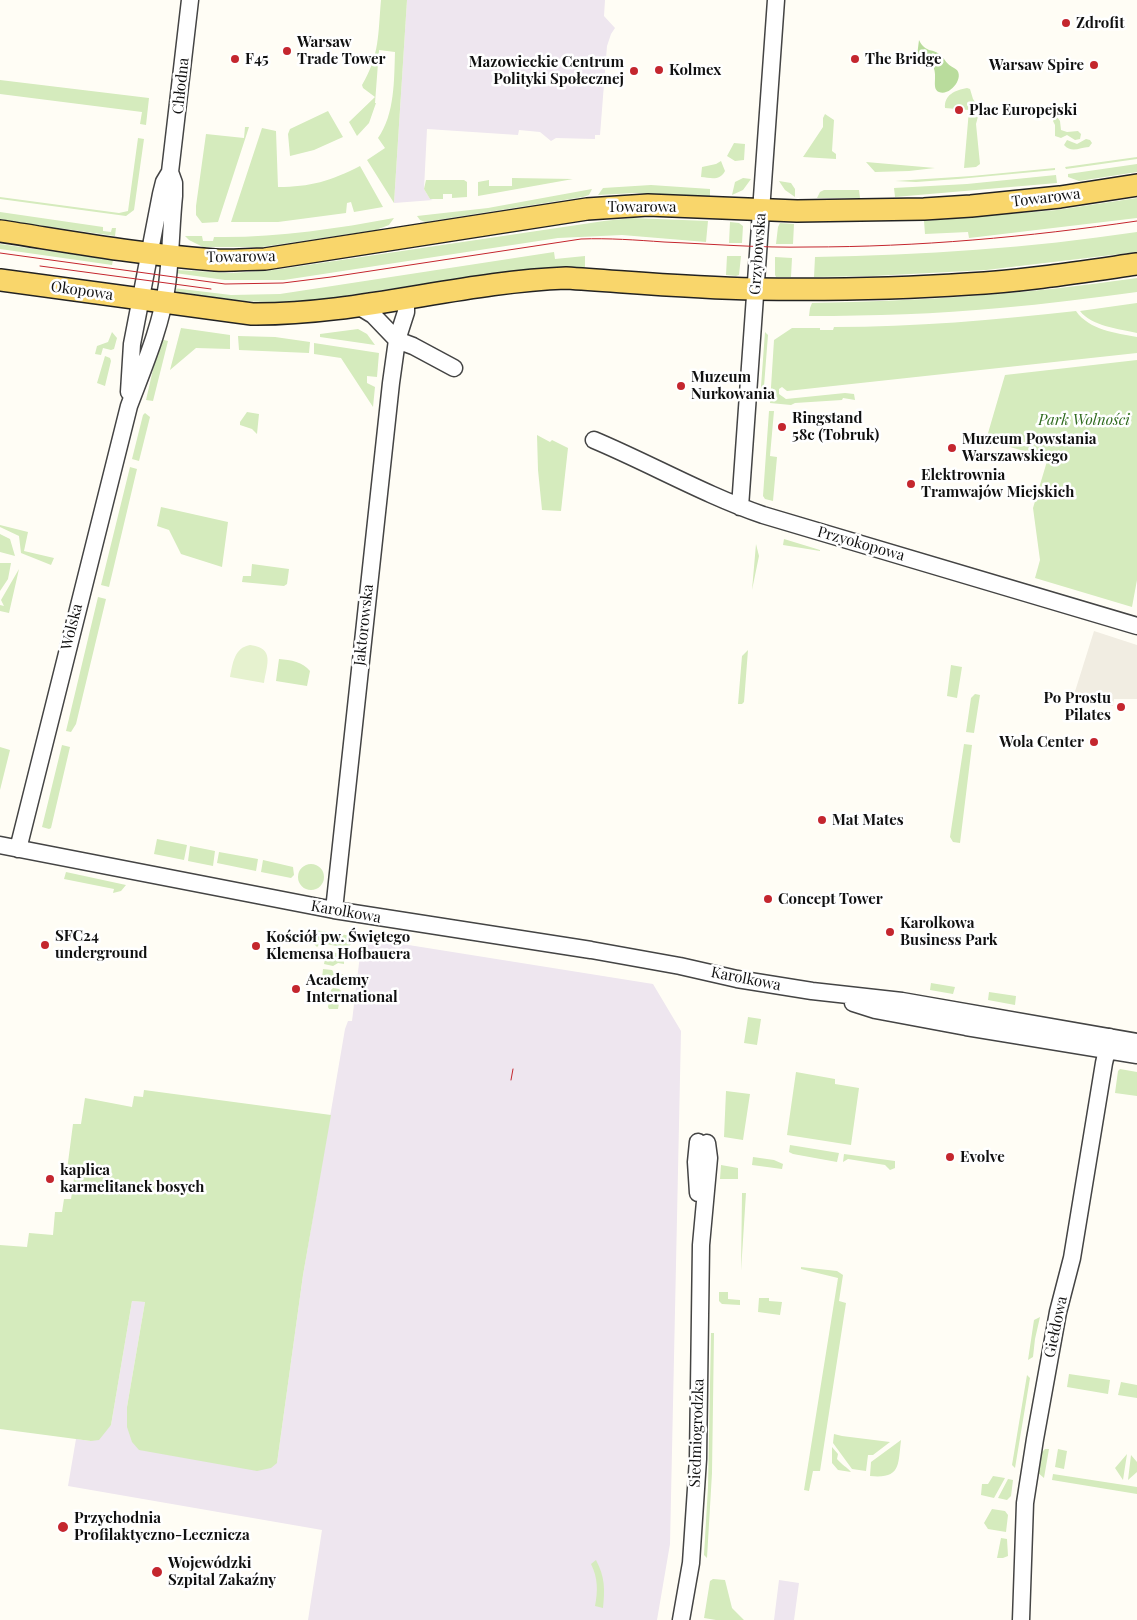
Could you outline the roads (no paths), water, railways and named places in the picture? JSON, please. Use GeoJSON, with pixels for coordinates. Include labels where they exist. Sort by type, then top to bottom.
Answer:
{"type":"FeatureCollection","features":[{"type":"Feature","properties":{"kind":"main road","name":"Towarowa"},"geometry":{"type":"LineString","coordinates":[[159,254],[217,260],[265,259],[616,206],[761,210],[906,209],[971,206],[1060,197],[1137,185]]}},
{"type":"Feature","properties":{"kind":"main road"},"geometry":{"type":"LineString","coordinates":[[0,231],[159,254]]}},
{"type":"Feature","properties":{"kind":"main road"},"geometry":{"type":"LineString","coordinates":[[163,302],[261,314],[310,312],[506,283],[566,278],[755,289],[863,289],[960,285],[1137,264]]}},
{"type":"Feature","properties":{"kind":"main road","name":"Okopowa"},"geometry":{"type":"LineString","coordinates":[[0,280],[163,302]]}},
{"type":"Feature","properties":{"kind":"street","name":"Chłodna"},"geometry":{"type":"LineString","coordinates":[[146,277],[159,254],[174,182],[170,172],[190,0]]}},
{"type":"Feature","properties":{"kind":"street","name":"Grzybowska"},"geometry":{"type":"LineString","coordinates":[[740,507],[776,0]]}},
{"type":"Feature","properties":{"kind":"street","name":"Chłodna"},"geometry":{"type":"LineString","coordinates":[[159,254],[167,280]]}},
{"type":"Feature","properties":{"kind":"street","name":"Wolska"},"geometry":{"type":"LineString","coordinates":[[129,406],[132,344],[146,277]]}},
{"type":"Feature","properties":{"kind":"street","name":"Wolska"},"geometry":{"type":"LineString","coordinates":[[18,848],[129,406],[153,344],[167,280]]}},
{"type":"Feature","properties":{"kind":"street","name":"Jaktorowska"},"geometry":{"type":"LineString","coordinates":[[334,910],[397,340],[406,312],[406,299]]}},
{"type":"Feature","properties":{"kind":"street"},"geometry":{"type":"LineString","coordinates":[[358,306],[373,315],[397,340],[413,346],[454,368]]}},
{"type":"Feature","properties":{"kind":"street","name":"Przyokopowa"},"geometry":{"type":"LineString","coordinates":[[594,440],[740,507],[1137,626]]}},
{"type":"Feature","properties":{"kind":"street","name":"Karolkowa"},"geometry":{"type":"LineString","coordinates":[[0,845],[334,910],[591,950],[680,966],[737,979],[812,991],[875,1010],[1108,1044],[1137,1042]]}},
{"type":"Feature","properties":{"kind":"street","name":"Karolkowa"},"geometry":{"type":"LineString","coordinates":[[1108,1044],[1137,1055]]}},
{"type":"Feature","properties":{"kind":"street","name":"Giełdowa"},"geometry":{"type":"LineString","coordinates":[[1021,1620],[1026,1503],[1035,1439],[1058,1312],[1072,1258],[1108,1044]]}},
{"type":"Feature","properties":{"kind":"street","name":"Siedmiogrodzka"},"geometry":{"type":"LineString","coordinates":[[682,1620],[691,1563],[698,1459],[701,1245],[696,1162],[702,1142]]}},
{"type":"Feature","properties":{"kind":"tram line"},"geometry":{"type":"LineString","coordinates":[[0,253],[225,284],[283,283],[581,239],[622,239],[772,247],[849,247],[973,240],[1137,221]]}},
{"type":"Feature","properties":{"kind":"tram line"},"geometry":{"type":"LineString","coordinates":[[40,266],[211,289]]}},
{"type":"Feature","properties":{"kind":"tram line"},"geometry":{"type":"LineString","coordinates":[[511,1080],[513,1069]]}},
{"type":"Feature","properties":{"kind":"place","name":"Zdrofit"},"geometry":{"type":"Point","coordinates":[1066,23]}},
{"type":"Feature","properties":{"kind":"place","name":"Warsaw Trade Tower"},"geometry":{"type":"Point","coordinates":[287,51]}},
{"type":"Feature","properties":{"kind":"place","name":"F45"},"geometry":{"type":"Point","coordinates":[235,59]}},
{"type":"Feature","properties":{"kind":"place","name":"The Bridge"},"geometry":{"type":"Point","coordinates":[855,59]}},
{"type":"Feature","properties":{"kind":"place","name":"Warsaw Spire"},"geometry":{"type":"Point","coordinates":[1094,65]}},
{"type":"Feature","properties":{"kind":"place","name":"Kolmex"},"geometry":{"type":"Point","coordinates":[659,70]}},
{"type":"Feature","properties":{"kind":"place","name":"Mazowieckie Centrum Polityki Społecznej"},"geometry":{"type":"Point","coordinates":[634,71]}},
{"type":"Feature","properties":{"kind":"place","name":"Plac Europejski"},"geometry":{"type":"Point","coordinates":[959,110]}},
{"type":"Feature","properties":{"kind":"place","name":"Muzeum Nurkowania"},"geometry":{"type":"Point","coordinates":[681,386]}},
{"type":"Feature","properties":{"kind":"place","name":"Ringstand 58c (Tobruk)"},"geometry":{"type":"Point","coordinates":[782,427]}},
{"type":"Feature","properties":{"kind":"place","name":"Muzeum Powstania Warszawskiego"},"geometry":{"type":"Point","coordinates":[952,448]}},
{"type":"Feature","properties":{"kind":"place","name":"Elektrownia Tramwajów Miejskich"},"geometry":{"type":"Point","coordinates":[911,484]}},
{"type":"Feature","properties":{"kind":"place","name":"Po Prostu Pilates"},"geometry":{"type":"Point","coordinates":[1121,707]}},
{"type":"Feature","properties":{"kind":"place","name":"Wola Center"},"geometry":{"type":"Point","coordinates":[1094,742]}},
{"type":"Feature","properties":{"kind":"place","name":"Mat Mates"},"geometry":{"type":"Point","coordinates":[822,820]}},
{"type":"Feature","properties":{"kind":"place","name":"Concept Tower"},"geometry":{"type":"Point","coordinates":[768,899]}},
{"type":"Feature","properties":{"kind":"place","name":"Karolkowa Business Park"},"geometry":{"type":"Point","coordinates":[890,932]}},
{"type":"Feature","properties":{"kind":"place","name":"SFC24 underground"},"geometry":{"type":"Point","coordinates":[45,945]}},
{"type":"Feature","properties":{"kind":"place","name":"Kościół pw. Świętego Klemensa Hofbauera"},"geometry":{"type":"Point","coordinates":[256,946]}},
{"type":"Feature","properties":{"kind":"place","name":"Academy International"},"geometry":{"type":"Point","coordinates":[296,989]}},
{"type":"Feature","properties":{"kind":"place","name":"Evolve"},"geometry":{"type":"Point","coordinates":[950,1157]}},
{"type":"Feature","properties":{"kind":"place","name":"kaplica karmelitanek bosych"},"geometry":{"type":"Point","coordinates":[50,1179]}},
{"type":"Feature","properties":{"kind":"place","name":"Przychodnia Profilaktyczno-Lecznicza"},"geometry":{"type":"Point","coordinates":[63,1527]}},
{"type":"Feature","properties":{"kind":"place","name":"Wojewódzki Szpital Zakaźny"},"geometry":{"type":"Point","coordinates":[157,1572]}},
{"type":"Feature","properties":{"kind":"park label","name":"Park Wolności"},"geometry":{"type":"Point","coordinates":[1084,420]}}]}
